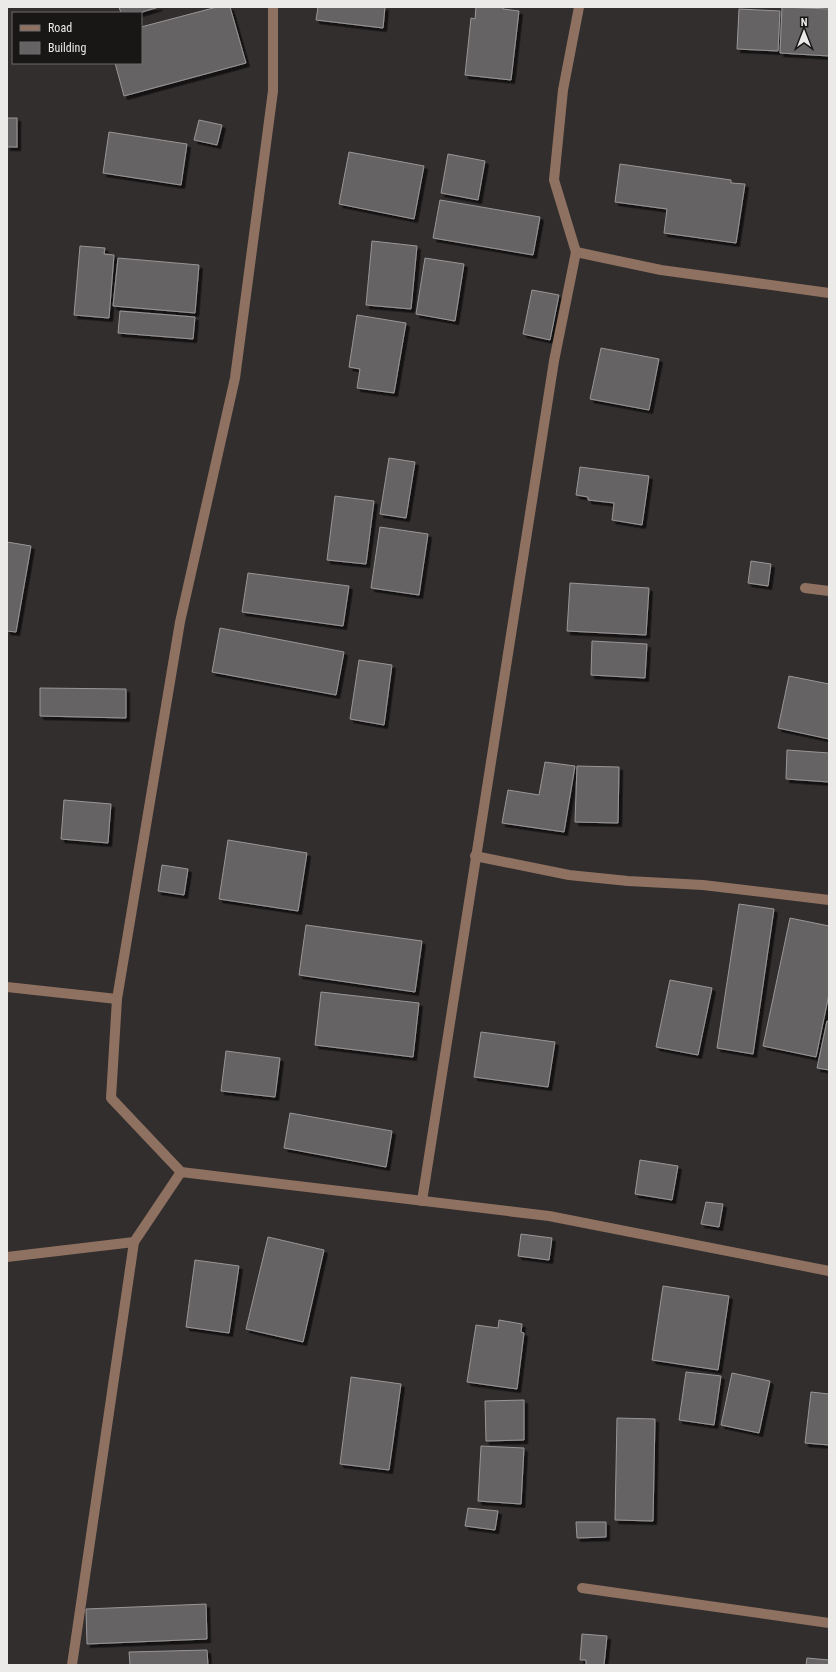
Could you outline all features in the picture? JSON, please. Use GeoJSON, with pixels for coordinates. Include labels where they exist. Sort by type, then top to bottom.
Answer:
{"type":"FeatureCollection","features":[{"type":"Feature","properties":{"kind":"street"},"geometry":{"type":"LineString","coordinates":[[273,7],[273,91],[235,378],[180,622],[117,999],[111,1098],[181,1172],[549,1216],[829,1271]]}},
{"type":"Feature","properties":{"kind":"street"},"geometry":{"type":"LineString","coordinates":[[422,1201],[554,361],[576,252],[554,180],[563,90],[579,7]]}},
{"type":"Feature","properties":{"kind":"street"},"geometry":{"type":"LineString","coordinates":[[576,252],[661,270],[829,293]]}},
{"type":"Feature","properties":{"kind":"street"},"geometry":{"type":"LineString","coordinates":[[805,588],[829,590]]}},
{"type":"Feature","properties":{"kind":"street"},"geometry":{"type":"LineString","coordinates":[[475,856],[569,875],[628,881],[703,885],[829,900]]}},
{"type":"Feature","properties":{"kind":"street"},"geometry":{"type":"LineString","coordinates":[[7,987],[117,999]]}},
{"type":"Feature","properties":{"kind":"street"},"geometry":{"type":"LineString","coordinates":[[72,1665],[134,1242],[181,1172]]}},
{"type":"Feature","properties":{"kind":"street"},"geometry":{"type":"LineString","coordinates":[[7,1258],[134,1242]]}},
{"type":"Feature","properties":{"kind":"street"},"geometry":{"type":"LineString","coordinates":[[582,1588],[829,1623]]}},
{"type":"Feature","properties":{"kind":"building"},"geometry":{"type":"Polygon","coordinates":[[[119,7],[159,7],[142,12],[121,12],[119,7]]]}},
{"type":"Feature","properties":{"kind":"building"},"geometry":{"type":"Polygon","coordinates":[[[217,7],[230,7],[246,63],[124,96],[115,64],[142,64],[142,27],[217,7]]]}},
{"type":"Feature","properties":{"kind":"building"},"geometry":{"type":"Polygon","coordinates":[[[318,7],[385,7],[383,28],[316,20],[318,7]]]}},
{"type":"Feature","properties":{"kind":"building"},"geometry":{"type":"Polygon","coordinates":[[[476,7],[503,7],[503,9],[519,11],[511,80],[465,75],[471,18],[475,19],[476,7]]]}},
{"type":"Feature","properties":{"kind":"building"},"geometry":{"type":"Polygon","coordinates":[[[782,7],[829,9],[829,56],[780,53],[782,7]]]}},
{"type":"Feature","properties":{"kind":"building"},"geometry":{"type":"Polygon","coordinates":[[[739,9],[780,11],[778,51],[737,49],[739,9]]]}},
{"type":"Feature","properties":{"kind":"building"},"geometry":{"type":"Polygon","coordinates":[[[7,118],[17,118],[17,147],[7,147],[7,118]]]}},
{"type":"Feature","properties":{"kind":"building"},"geometry":{"type":"Polygon","coordinates":[[[199,120],[222,125],[217,145],[194,140],[199,120]]]}},
{"type":"Feature","properties":{"kind":"building"},"geometry":{"type":"Polygon","coordinates":[[[109,132],[187,144],[181,185],[103,173],[109,132]]]}},
{"type":"Feature","properties":{"kind":"building"},"geometry":{"type":"Polygon","coordinates":[[[349,152],[424,166],[414,219],[339,204],[349,152]]]}},
{"type":"Feature","properties":{"kind":"building"},"geometry":{"type":"Polygon","coordinates":[[[448,154],[485,161],[478,200],[441,193],[448,154]]]}},
{"type":"Feature","properties":{"kind":"building"},"geometry":{"type":"Polygon","coordinates":[[[620,164],[731,180],[731,183],[745,184],[736,243],[664,233],[667,209],[615,202],[620,164]]]}},
{"type":"Feature","properties":{"kind":"building"},"geometry":{"type":"Polygon","coordinates":[[[440,200],[540,217],[533,255],[433,238],[440,200]]]}},
{"type":"Feature","properties":{"kind":"building"},"geometry":{"type":"Polygon","coordinates":[[[372,241],[417,246],[411,309],[366,305],[372,241]]]}},
{"type":"Feature","properties":{"kind":"building"},"geometry":{"type":"Polygon","coordinates":[[[80,246],[105,248],[104,254],[114,255],[109,318],[74,315],[80,246]]]}},
{"type":"Feature","properties":{"kind":"building"},"geometry":{"type":"Polygon","coordinates":[[[118,258],[199,265],[195,313],[113,306],[118,258]]]}},
{"type":"Feature","properties":{"kind":"building"},"geometry":{"type":"Polygon","coordinates":[[[425,258],[464,264],[455,321],[416,314],[425,258]]]}},
{"type":"Feature","properties":{"kind":"building"},"geometry":{"type":"Polygon","coordinates":[[[532,290],[559,295],[550,340],[523,334],[532,290]]]}},
{"type":"Feature","properties":{"kind":"building"},"geometry":{"type":"Polygon","coordinates":[[[120,311],[195,317],[193,339],[118,333],[120,311]]]}},
{"type":"Feature","properties":{"kind":"building"},"geometry":{"type":"Polygon","coordinates":[[[357,315],[406,323],[394,393],[357,388],[360,369],[349,367],[357,315]]]}},
{"type":"Feature","properties":{"kind":"building"},"geometry":{"type":"Polygon","coordinates":[[[601,348],[659,359],[649,410],[590,399],[601,348]]]}},
{"type":"Feature","properties":{"kind":"building"},"geometry":{"type":"Polygon","coordinates":[[[389,458],[415,462],[406,518],[380,514],[389,458]]]}},
{"type":"Feature","properties":{"kind":"building"},"geometry":{"type":"Polygon","coordinates":[[[580,467],[649,476],[642,525],[612,520],[614,503],[588,500],[588,497],[576,495],[580,467]]]}},
{"type":"Feature","properties":{"kind":"building"},"geometry":{"type":"Polygon","coordinates":[[[335,496],[374,501],[366,564],[327,560],[335,496]]]}},
{"type":"Feature","properties":{"kind":"building"},"geometry":{"type":"Polygon","coordinates":[[[380,527],[428,534],[419,595],[371,588],[380,527]]]}},
{"type":"Feature","properties":{"kind":"building"},"geometry":{"type":"Polygon","coordinates":[[[7,542],[31,546],[16,632],[7,631],[7,542]]]}},
{"type":"Feature","properties":{"kind":"building"},"geometry":{"type":"Polygon","coordinates":[[[751,561],[771,564],[768,586],[748,583],[751,561]]]}},
{"type":"Feature","properties":{"kind":"building"},"geometry":{"type":"Polygon","coordinates":[[[248,573],[349,586],[343,626],[242,612],[248,573]]]}},
{"type":"Feature","properties":{"kind":"building"},"geometry":{"type":"Polygon","coordinates":[[[570,583],[649,588],[646,635],[567,631],[570,583]]]}},
{"type":"Feature","properties":{"kind":"building"},"geometry":{"type":"Polygon","coordinates":[[[220,628],[344,652],[336,695],[212,672],[220,628]]]}},
{"type":"Feature","properties":{"kind":"building"},"geometry":{"type":"Polygon","coordinates":[[[592,641],[647,644],[645,678],[591,675],[592,641]]]}},
{"type":"Feature","properties":{"kind":"building"},"geometry":{"type":"Polygon","coordinates":[[[359,660],[392,665],[384,725],[350,719],[359,660]]]}},
{"type":"Feature","properties":{"kind":"building"},"geometry":{"type":"Polygon","coordinates":[[[789,676],[829,684],[829,739],[778,728],[789,676]]]}},
{"type":"Feature","properties":{"kind":"building"},"geometry":{"type":"Polygon","coordinates":[[[40,688],[126,689],[126,718],[40,716],[40,688]]]}},
{"type":"Feature","properties":{"kind":"building"},"geometry":{"type":"Polygon","coordinates":[[[787,750],[829,753],[829,782],[786,779],[787,750]]]}},
{"type":"Feature","properties":{"kind":"building"},"geometry":{"type":"Polygon","coordinates":[[[545,762],[575,766],[564,832],[502,823],[508,790],[539,795],[545,762]]]}},
{"type":"Feature","properties":{"kind":"building"},"geometry":{"type":"Polygon","coordinates":[[[577,766],[619,767],[618,823],[575,822],[577,766]]]}},
{"type":"Feature","properties":{"kind":"building"},"geometry":{"type":"Polygon","coordinates":[[[64,800],[111,804],[108,843],[61,839],[64,800]]]}},
{"type":"Feature","properties":{"kind":"building"},"geometry":{"type":"Polygon","coordinates":[[[228,840],[307,853],[298,911],[219,899],[228,840]]]}},
{"type":"Feature","properties":{"kind":"building"},"geometry":{"type":"Polygon","coordinates":[[[162,865],[188,869],[184,895],[158,891],[162,865]]]}},
{"type":"Feature","properties":{"kind":"building"},"geometry":{"type":"Polygon","coordinates":[[[739,904],[774,909],[753,1054],[717,1048],[739,904]]]}},
{"type":"Feature","properties":{"kind":"building"},"geometry":{"type":"Polygon","coordinates":[[[790,918],[829,926],[829,994],[816,1057],[763,1046],[790,918]]]}},
{"type":"Feature","properties":{"kind":"building"},"geometry":{"type":"Polygon","coordinates":[[[306,925],[422,941],[415,992],[299,975],[306,925]]]}},
{"type":"Feature","properties":{"kind":"building"},"geometry":{"type":"Polygon","coordinates":[[[670,980],[712,988],[698,1055],[656,1047],[670,980]]]}},
{"type":"Feature","properties":{"kind":"building"},"geometry":{"type":"Polygon","coordinates":[[[321,992],[419,1003],[413,1057],[315,1045],[321,992]]]}},
{"type":"Feature","properties":{"kind":"building"},"geometry":{"type":"Polygon","coordinates":[[[827,1021],[829,1022],[829,1070],[817,1068],[827,1021]]]}},
{"type":"Feature","properties":{"kind":"building"},"geometry":{"type":"Polygon","coordinates":[[[481,1032],[555,1042],[548,1087],[474,1077],[481,1032]]]}},
{"type":"Feature","properties":{"kind":"building"},"geometry":{"type":"Polygon","coordinates":[[[226,1051],[280,1058],[275,1097],[221,1091],[226,1051]]]}},
{"type":"Feature","properties":{"kind":"building"},"geometry":{"type":"Polygon","coordinates":[[[290,1113],[392,1131],[386,1167],[284,1148],[290,1113]]]}},
{"type":"Feature","properties":{"kind":"building"},"geometry":{"type":"Polygon","coordinates":[[[640,1160],[678,1166],[672,1200],[635,1194],[640,1160]]]}},
{"type":"Feature","properties":{"kind":"building"},"geometry":{"type":"Polygon","coordinates":[[[706,1202],[723,1204],[719,1227],[701,1224],[706,1202]]]}},
{"type":"Feature","properties":{"kind":"building"},"geometry":{"type":"Polygon","coordinates":[[[521,1234],[552,1238],[549,1260],[518,1256],[521,1234]]]}},
{"type":"Feature","properties":{"kind":"building"},"geometry":{"type":"Polygon","coordinates":[[[268,1237],[324,1250],[303,1342],[246,1329],[268,1237]]]}},
{"type":"Feature","properties":{"kind":"building"},"geometry":{"type":"Polygon","coordinates":[[[195,1260],[239,1266],[229,1333],[186,1327],[195,1260]]]}},
{"type":"Feature","properties":{"kind":"building"},"geometry":{"type":"Polygon","coordinates":[[[663,1286],[729,1296],[718,1370],[652,1360],[663,1286]]]}},
{"type":"Feature","properties":{"kind":"building"},"geometry":{"type":"Polygon","coordinates":[[[499,1320],[522,1324],[521,1332],[524,1333],[517,1389],[467,1382],[476,1325],[498,1328],[499,1320]]]}},
{"type":"Feature","properties":{"kind":"building"},"geometry":{"type":"Polygon","coordinates":[[[686,1372],[721,1376],[714,1425],[679,1420],[686,1372]]]}},
{"type":"Feature","properties":{"kind":"building"},"geometry":{"type":"Polygon","coordinates":[[[732,1373],[770,1381],[759,1433],[721,1425],[732,1373]]]}},
{"type":"Feature","properties":{"kind":"building"},"geometry":{"type":"Polygon","coordinates":[[[351,1377],[401,1384],[389,1470],[340,1464],[351,1377]]]}},
{"type":"Feature","properties":{"kind":"building"},"geometry":{"type":"Polygon","coordinates":[[[811,1392],[829,1394],[829,1445],[805,1443],[811,1392]]]}},
{"type":"Feature","properties":{"kind":"building"},"geometry":{"type":"Polygon","coordinates":[[[524,1400],[524,1440],[486,1441],[485,1401],[524,1400]]]}},
{"type":"Feature","properties":{"kind":"building"},"geometry":{"type":"Polygon","coordinates":[[[617,1418],[655,1419],[653,1521],[615,1520],[617,1418]]]}},
{"type":"Feature","properties":{"kind":"building"},"geometry":{"type":"Polygon","coordinates":[[[481,1446],[524,1448],[521,1504],[478,1501],[481,1446]]]}},
{"type":"Feature","properties":{"kind":"building"},"geometry":{"type":"Polygon","coordinates":[[[468,1508],[498,1511],[495,1530],[465,1526],[468,1508]]]}},
{"type":"Feature","properties":{"kind":"building"},"geometry":{"type":"Polygon","coordinates":[[[576,1522],[606,1522],[606,1537],[577,1538],[576,1522]]]}},
{"type":"Feature","properties":{"kind":"building"},"geometry":{"type":"Polygon","coordinates":[[[206,1604],[207,1639],[87,1644],[86,1609],[206,1604]]]}},
{"type":"Feature","properties":{"kind":"building"},"geometry":{"type":"Polygon","coordinates":[[[582,1634],[607,1636],[604,1665],[586,1665],[586,1660],[580,1660],[582,1634]]]}},
{"type":"Feature","properties":{"kind":"building"},"geometry":{"type":"Polygon","coordinates":[[[207,1650],[208,1665],[130,1665],[129,1652],[207,1650]]]}},
{"type":"Feature","properties":{"kind":"building"},"geometry":{"type":"Polygon","coordinates":[[[807,1658],[829,1660],[829,1665],[806,1665],[807,1658]]]}}]}
